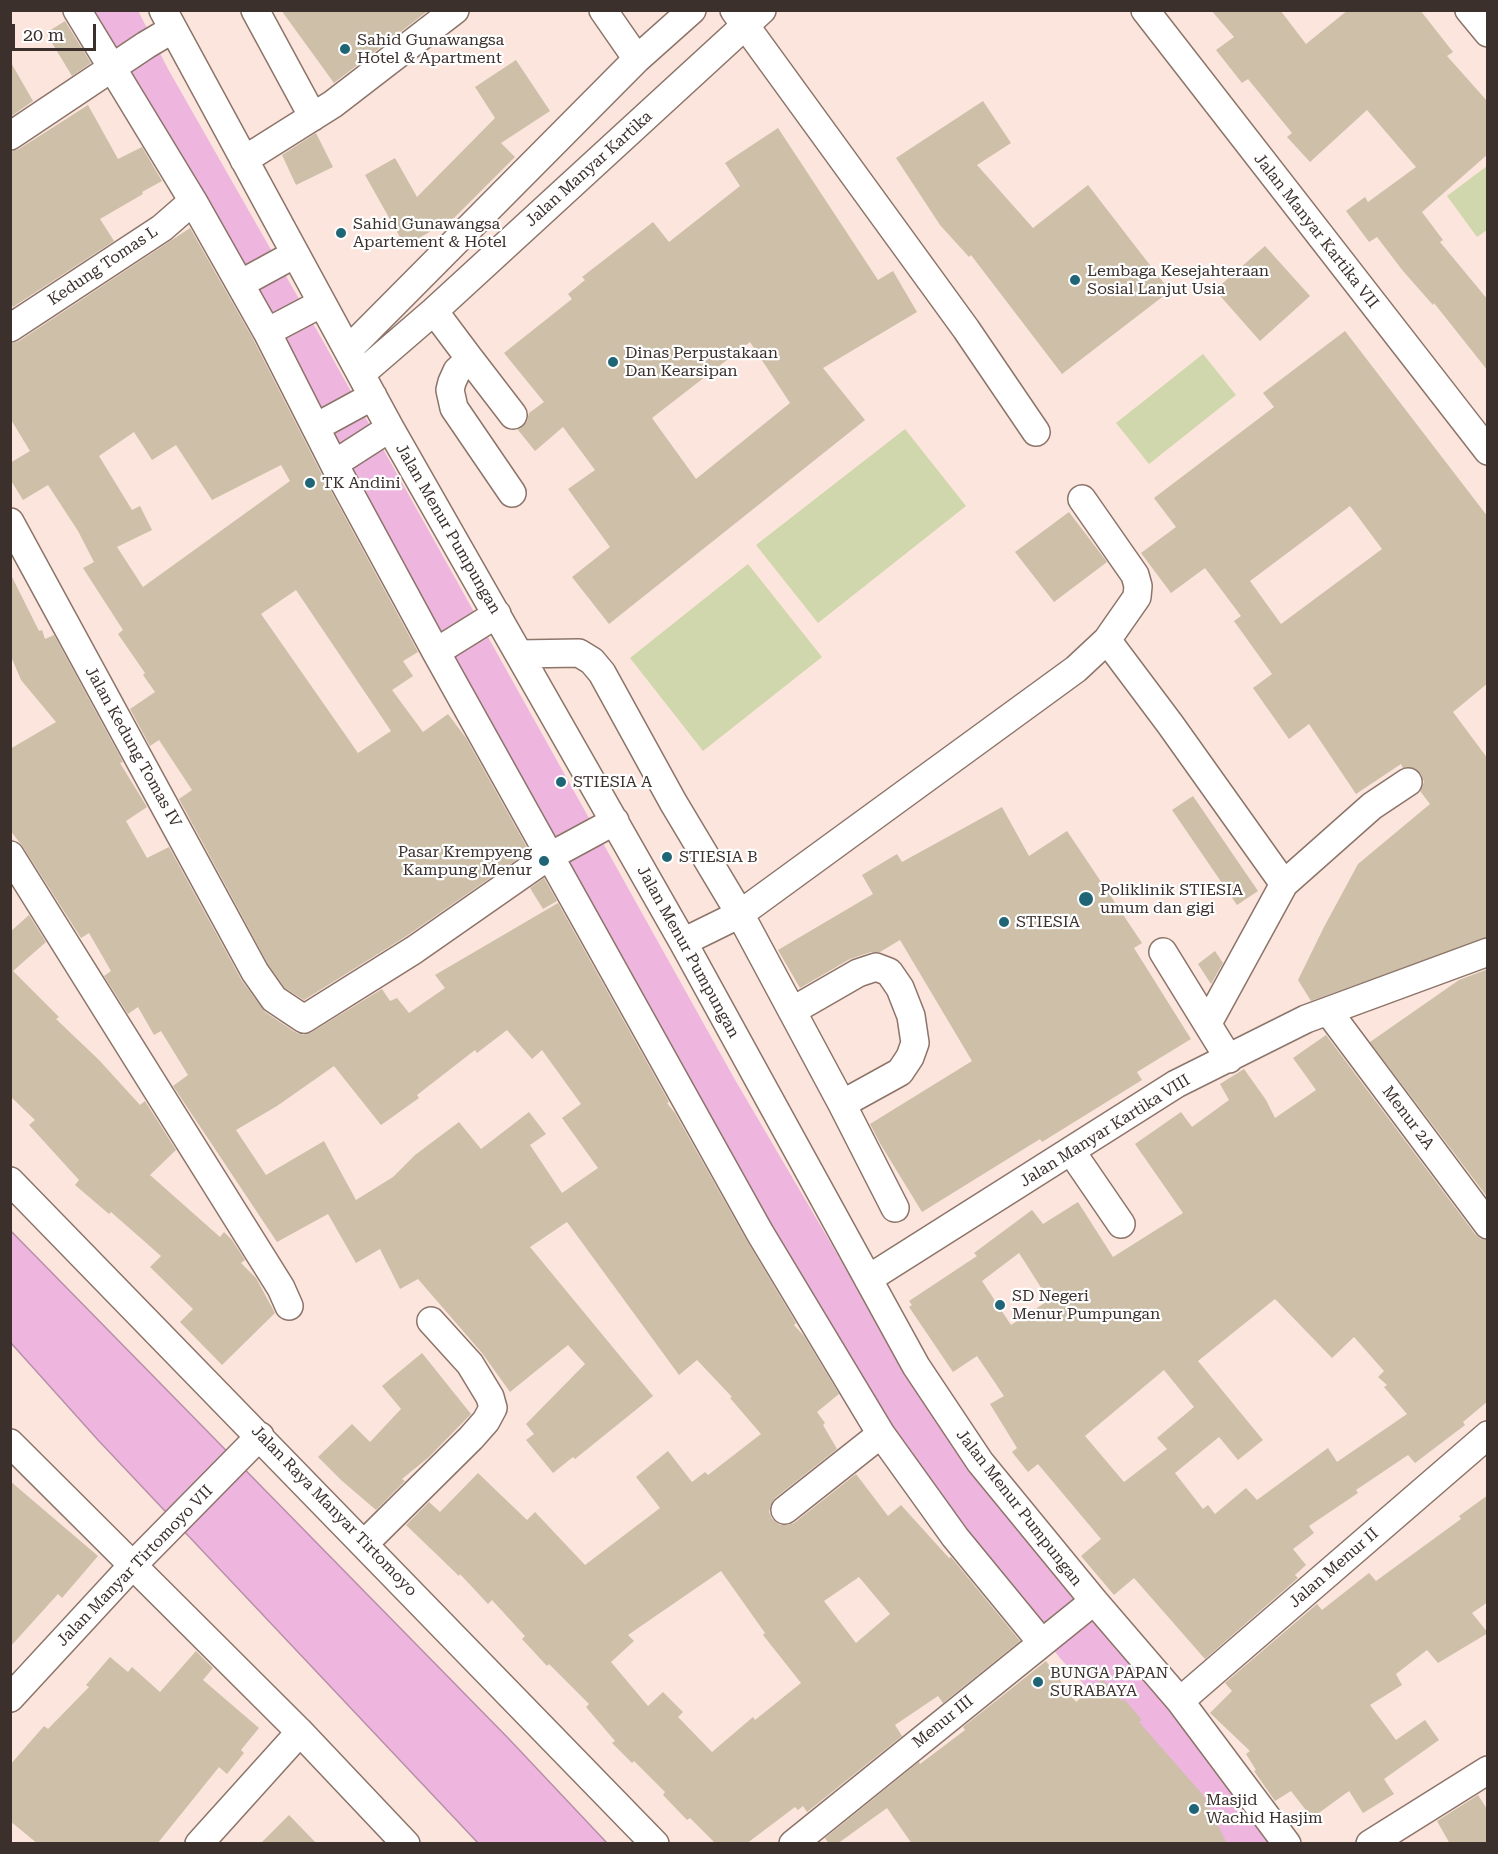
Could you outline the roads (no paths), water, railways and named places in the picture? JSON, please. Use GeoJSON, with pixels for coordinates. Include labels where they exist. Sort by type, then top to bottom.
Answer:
{"type":"FeatureCollection","features":[{"type":"Feature","properties":{"kind":"street"},"geometry":{"type":"LineString","coordinates":[[77,10],[116,66],[193,201],[250,278],[271,330],[346,405],[349,455],[450,644],[554,853],[760,1233],[881,1434],[955,1537],[1046,1639]]}},
{"type":"Feature","properties":{"kind":"street"},"geometry":{"type":"LineString","coordinates":[[255,10],[313,117]]}},
{"type":"Feature","properties":{"kind":"street"},"geometry":{"type":"LineString","coordinates":[[244,160],[333,104],[455,10]]}},
{"type":"Feature","properties":{"kind":"street"},"geometry":{"type":"LineString","coordinates":[[603,10],[637,59]]}},
{"type":"Feature","properties":{"kind":"street"},"geometry":{"type":"LineString","coordinates":[[348,350],[637,59],[692,10]]}},
{"type":"Feature","properties":{"kind":"street"},"geometry":{"type":"LineString","coordinates":[[1469,10],[1488,33]]}},
{"type":"Feature","properties":{"kind":"street"},"geometry":{"type":"LineString","coordinates":[[748,16],[1036,432]]}},
{"type":"Feature","properties":{"kind":"street","name":"Jalan Manyar Kartika"},"geometry":{"type":"LineString","coordinates":[[346,405],[434,311],[748,16]]}},
{"type":"Feature","properties":{"kind":"street","name":"Jalan Manyar Kartika VII"},"geometry":{"type":"LineString","coordinates":[[1159,16],[1488,451]]}},
{"type":"Feature","properties":{"kind":"street"},"geometry":{"type":"LineString","coordinates":[[10,136],[146,45],[168,20]]}},
{"type":"Feature","properties":{"kind":"street","name":"Jalan Menur Pumpungan"},"geometry":{"type":"LineString","coordinates":[[168,20],[295,254],[311,309],[348,350],[346,405],[390,428],[683,942],[916,1366],[968,1445],[1094,1601],[1180,1701],[1287,1844]]}},
{"type":"Feature","properties":{"kind":"street","name":"Kedung Tomas L"},"geometry":{"type":"LineString","coordinates":[[10,328],[162,228],[193,201]]}},
{"type":"Feature","properties":{"kind":"street"},"geometry":{"type":"LineString","coordinates":[[250,278],[295,254]]}},
{"type":"Feature","properties":{"kind":"street"},"geometry":{"type":"LineString","coordinates":[[271,330],[311,309]]}},
{"type":"Feature","properties":{"kind":"street"},"geometry":{"type":"LineString","coordinates":[[434,311],[513,415]]}},
{"type":"Feature","properties":{"kind":"street"},"geometry":{"type":"LineString","coordinates":[[470,359],[458,371],[452,382],[450,390],[454,408],[512,493]]}},
{"type":"Feature","properties":{"kind":"street"},"geometry":{"type":"LineString","coordinates":[[349,455],[390,428]]}},
{"type":"Feature","properties":{"kind":"street"},"geometry":{"type":"LineString","coordinates":[[683,942],[740,914],[1076,669],[1107,640],[1137,597],[1138,586],[1135,575],[1082,499]]}},
{"type":"Feature","properties":{"kind":"street","name":"Jalan Kedung Tomas IV"},"geometry":{"type":"LineString","coordinates":[[10,522],[255,972],[274,999],[304,1019],[414,950],[554,853]]}},
{"type":"Feature","properties":{"kind":"street"},"geometry":{"type":"LineString","coordinates":[[450,644],[497,614]]}},
{"type":"Feature","properties":{"kind":"street"},"geometry":{"type":"LineString","coordinates":[[1107,640],[1284,884]]}},
{"type":"Feature","properties":{"kind":"street"},"geometry":{"type":"LineString","coordinates":[[519,654],[579,653],[602,673],[673,801],[740,914],[842,1104],[894,1208]]}},
{"type":"Feature","properties":{"kind":"street"},"geometry":{"type":"LineString","coordinates":[[1208,1023],[1284,884],[1372,807],[1408,782]]}},
{"type":"Feature","properties":{"kind":"street"},"geometry":{"type":"LineString","coordinates":[[554,853],[615,821]]}},
{"type":"Feature","properties":{"kind":"street"},"geometry":{"type":"LineString","coordinates":[[16,874],[275,1278],[289,1306]]}},
{"type":"Feature","properties":{"kind":"street"},"geometry":{"type":"LineString","coordinates":[[1163,952],[1229,1059]]}},
{"type":"Feature","properties":{"kind":"street","name":"Jalan Manyar Kartika VIII"},"geometry":{"type":"LineString","coordinates":[[868,1280],[1176,1084],[1306,1018],[1488,952]]}},
{"type":"Feature","properties":{"kind":"street"},"geometry":{"type":"LineString","coordinates":[[792,1011],[858,973],[876,967],[889,972],[900,988],[911,1016],[915,1043],[910,1057],[900,1072],[842,1104]]}},
{"type":"Feature","properties":{"kind":"street","name":"Menur 2A"},"geometry":{"type":"LineString","coordinates":[[1328,1011],[1488,1225]]}},
{"type":"Feature","properties":{"kind":"street"},"geometry":{"type":"LineString","coordinates":[[1071,1151],[1121,1224]]}},
{"type":"Feature","properties":{"kind":"street","name":"Jalan Raya Manyar Tirtomoyo"},"geometry":{"type":"LineString","coordinates":[[10,1181],[655,1844]]}},
{"type":"Feature","properties":{"kind":"street"},"geometry":{"type":"LineString","coordinates":[[364,1543],[471,1438],[486,1421],[493,1408],[490,1397],[470,1364],[431,1321]]}},
{"type":"Feature","properties":{"kind":"street"},"geometry":{"type":"LineString","coordinates":[[785,1510],[881,1434]]}},
{"type":"Feature","properties":{"kind":"street","name":"Jalan Menur II"},"geometry":{"type":"LineString","coordinates":[[1180,1701],[1488,1435]]}},
{"type":"Feature","properties":{"kind":"street","name":"Jalan Manyar Tirtomoyo VII"},"geometry":{"type":"LineString","coordinates":[[10,1698],[132,1566],[260,1436]]}},
{"type":"Feature","properties":{"kind":"street"},"geometry":{"type":"LineString","coordinates":[[10,1443],[300,1731],[406,1844]]}},
{"type":"Feature","properties":{"kind":"street","name":"Menur III"},"geometry":{"type":"LineString","coordinates":[[793,1844],[1094,1601]]}},
{"type":"Feature","properties":{"kind":"street"},"geometry":{"type":"LineString","coordinates":[[199,1844],[300,1731]]}},
{"type":"Feature","properties":{"kind":"street"},"geometry":{"type":"LineString","coordinates":[[1370,1844],[1488,1770]]}},
{"type":"Feature","properties":{"kind":"waterway"},"geometry":{"type":"LineString","coordinates":[[109,10],[145,80],[296,345],[712,1091],[889,1393],[1079,1641],[1169,1740],[1244,1844]]}},
{"type":"Feature","properties":{"kind":"place","name":"Sahid Gunawangsa Hotel & Apartment"},"geometry":{"type":"Point","coordinates":[345,49]}},
{"type":"Feature","properties":{"kind":"place","name":"Sahid Gunawangsa Apartement & Hotel"},"geometry":{"type":"Point","coordinates":[341,233]}},
{"type":"Feature","properties":{"kind":"place","name":"Lembaga Kesejahteraan Sosial Lanjut Usia"},"geometry":{"type":"Point","coordinates":[1075,280]}},
{"type":"Feature","properties":{"kind":"place","name":"Dinas Perpustakaan Dan Kearsipan"},"geometry":{"type":"Point","coordinates":[613,362]}},
{"type":"Feature","properties":{"kind":"place","name":"TK Andini"},"geometry":{"type":"Point","coordinates":[310,483]}},
{"type":"Feature","properties":{"kind":"place","name":"STIESIA A"},"geometry":{"type":"Point","coordinates":[561,782]}},
{"type":"Feature","properties":{"kind":"place","name":"STIESIA B"},"geometry":{"type":"Point","coordinates":[667,857]}},
{"type":"Feature","properties":{"kind":"place","name":"Pasar Krempyeng Kampung Menur"},"geometry":{"type":"Point","coordinates":[544,861]}},
{"type":"Feature","properties":{"kind":"place","name":"Poliklinik STIESIA umum dan gigi"},"geometry":{"type":"Point","coordinates":[1086,899]}},
{"type":"Feature","properties":{"kind":"place","name":"STIESIA"},"geometry":{"type":"Point","coordinates":[1004,922]}},
{"type":"Feature","properties":{"kind":"place","name":"SD Negeri Menur Pumpungan"},"geometry":{"type":"Point","coordinates":[1000,1305]}},
{"type":"Feature","properties":{"kind":"place","name":"BUNGA PAPAN SURABAYA"},"geometry":{"type":"Point","coordinates":[1038,1682]}},
{"type":"Feature","properties":{"kind":"place","name":"Masjid Wachid Hasjim"},"geometry":{"type":"Point","coordinates":[1194,1809]}}]}
